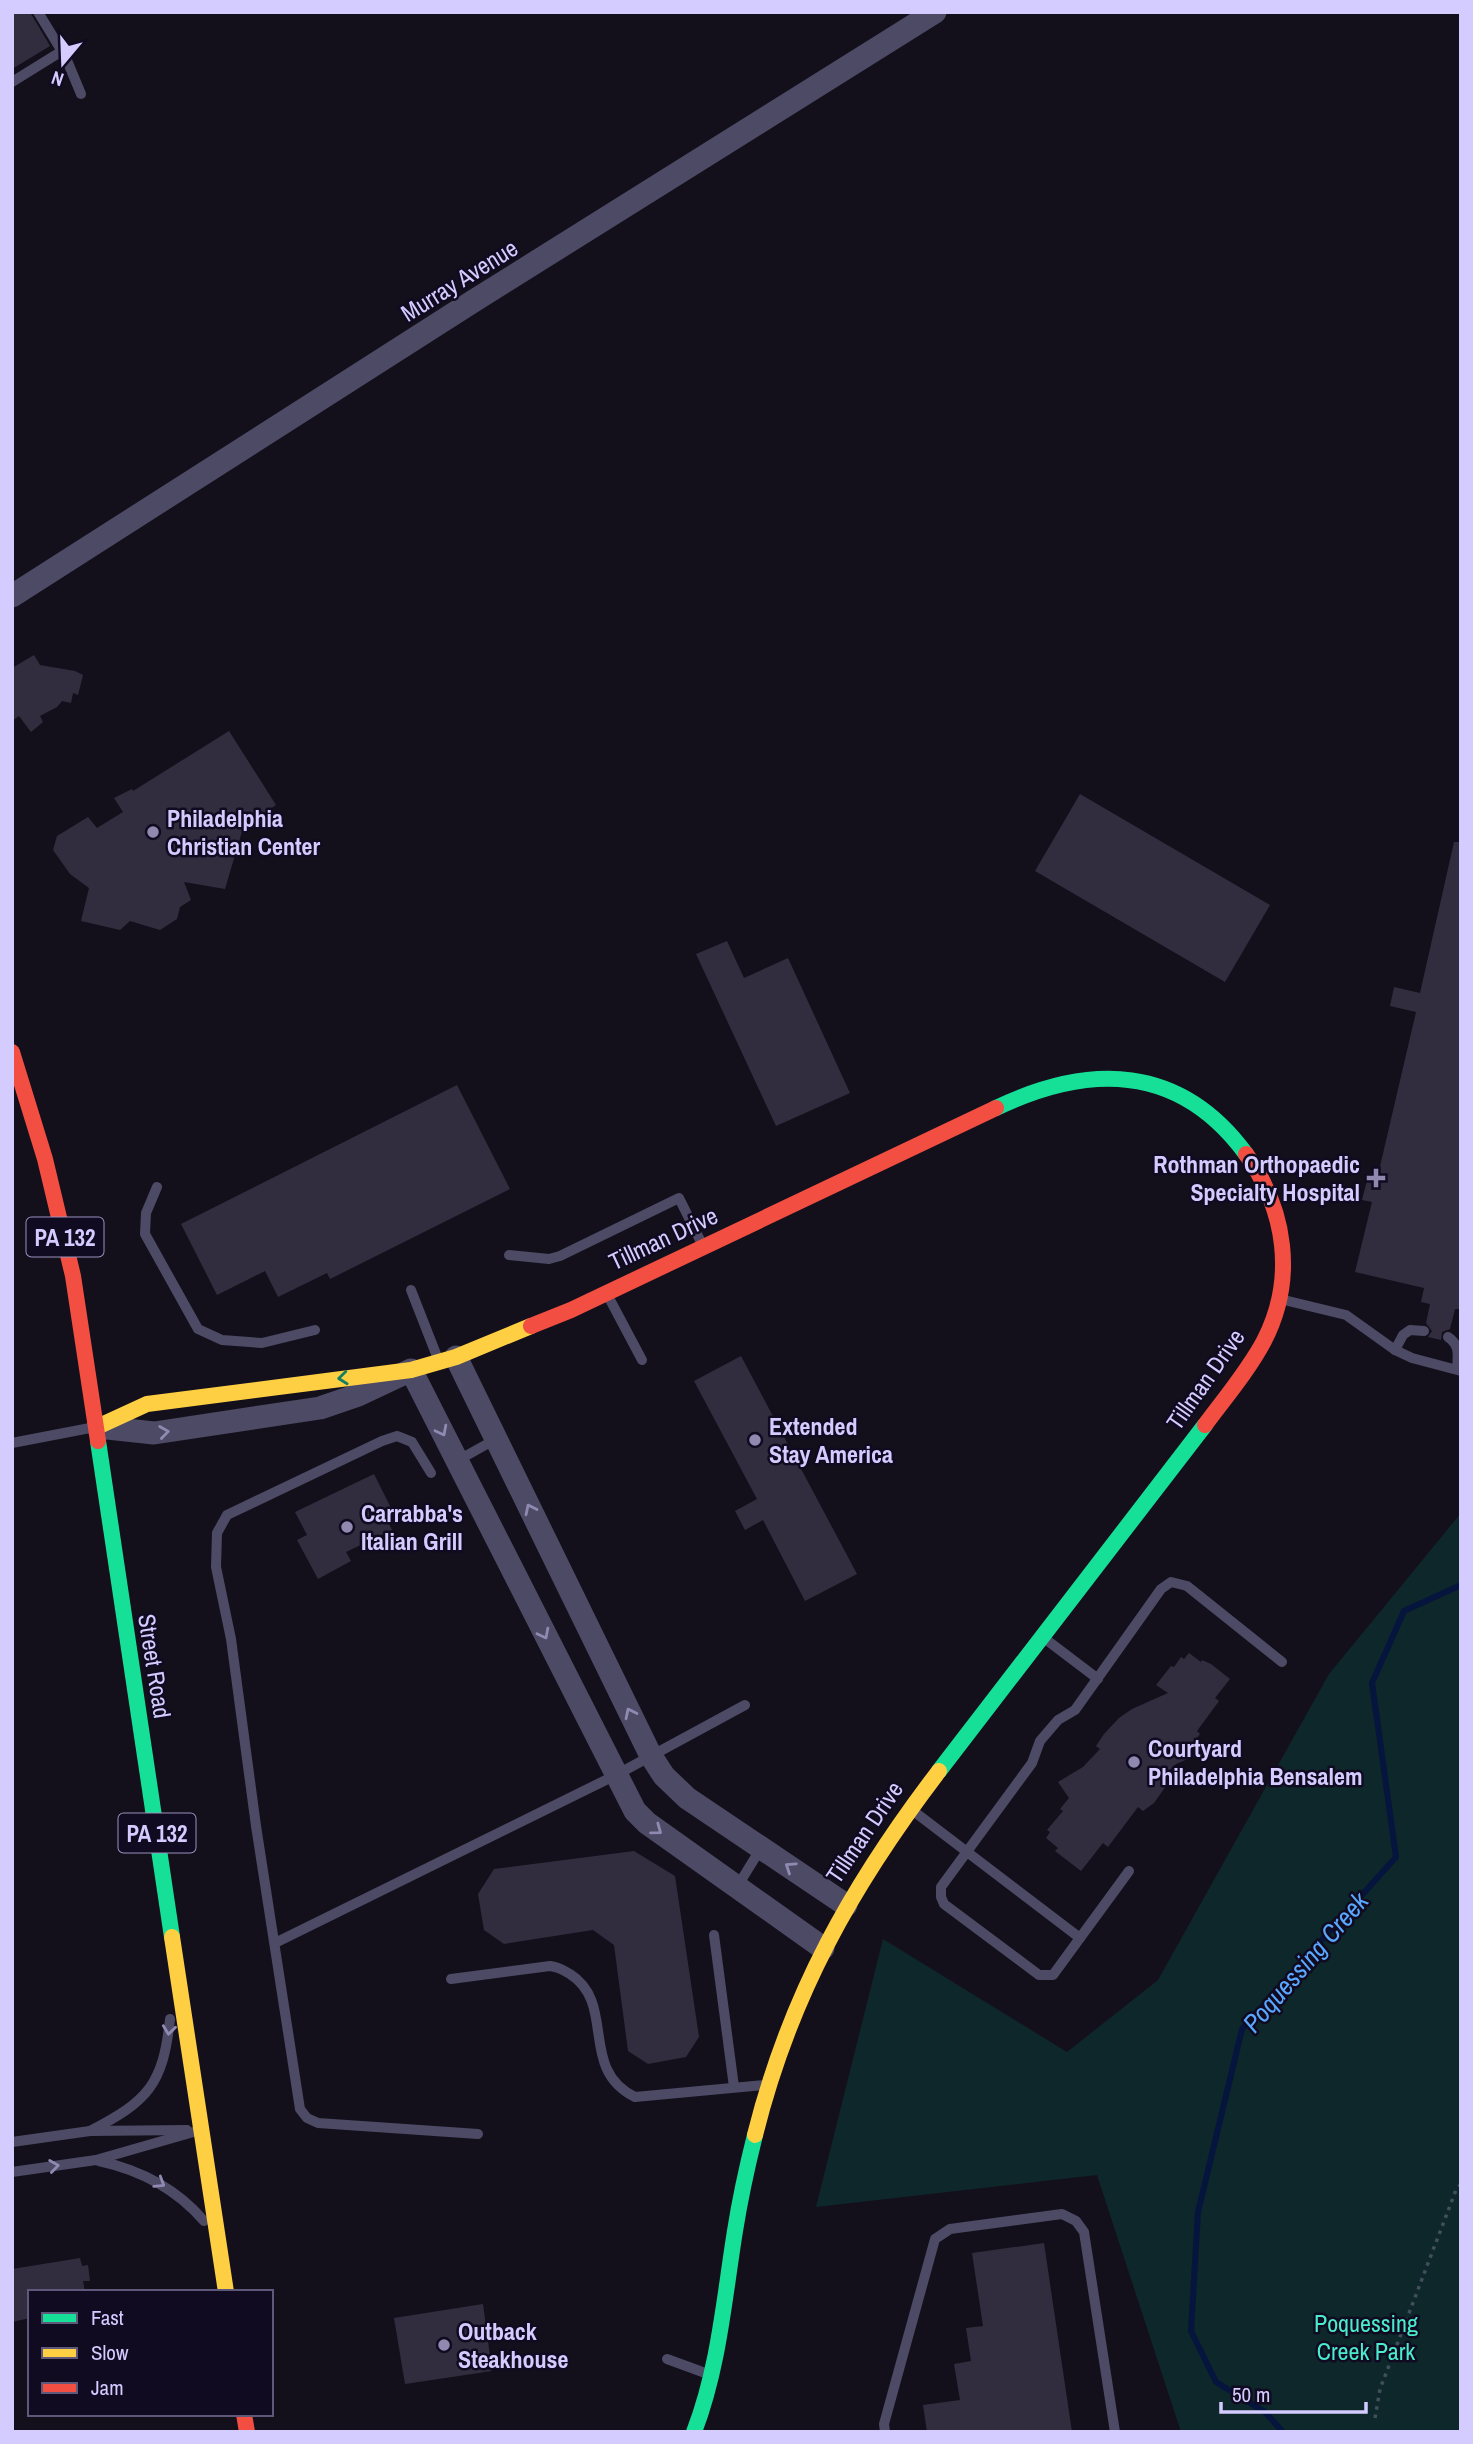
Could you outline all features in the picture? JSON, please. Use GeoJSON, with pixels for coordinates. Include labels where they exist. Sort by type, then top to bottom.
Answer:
{"type":"FeatureCollection","features":[{"type":"Feature","properties":{"kind":"street","name":"Murray Avenue"},"geometry":{"type":"LineString","coordinates":[[12,596],[472,302],[935,12]]}},
{"type":"Feature","properties":{"kind":"street","name":"Street Road"},"geometry":{"type":"LineString","coordinates":[[12,1052],[58,1207],[73,1276],[226,2290]]}},
{"type":"Feature","properties":{"kind":"street","name":"Tillman Drive"},"geometry":{"type":"LineString","coordinates":[[97,1427],[154,1433],[320,1408],[358,1395],[411,1370],[447,1360],[517,1334],[1022,1095],[1053,1084],[1086,1077],[1117,1077],[1162,1088],[1198,1105],[1215,1118],[1247,1152],[1270,1193],[1279,1220],[1284,1256],[1280,1299],[1269,1331],[1249,1367],[910,1808],[878,1853],[823,1948],[796,2005],[768,2084],[744,2182],[711,2375],[694,2432]]}},
{"type":"Feature","properties":{"kind":"street"},"geometry":{"type":"LineString","coordinates":[[447,1360],[496,1439],[651,1755],[664,1776],[675,1788],[846,1905]]}},
{"type":"Feature","properties":{"kind":"street"},"geometry":{"type":"LineString","coordinates":[[411,1370],[453,1463],[635,1811],[647,1823],[823,1948]]}},
{"type":"Feature","properties":{"kind":"lane"},"geometry":{"type":"LineString","coordinates":[[38,12],[62,51],[81,94]]}},
{"type":"Feature","properties":{"kind":"lane"},"geometry":{"type":"LineString","coordinates":[[12,82],[62,51]]}},
{"type":"Feature","properties":{"kind":"lane"},"geometry":{"type":"LineString","coordinates":[[157,1187],[146,1213],[145,1234],[198,1329],[222,1340],[262,1343],[315,1330]]}},
{"type":"Feature","properties":{"kind":"lane"},"geometry":{"type":"LineString","coordinates":[[509,1255],[549,1259],[560,1256],[680,1198],[703,1248]]}},
{"type":"Feature","properties":{"kind":"lane"},"geometry":{"type":"LineString","coordinates":[[411,1290],[447,1360]]}},
{"type":"Feature","properties":{"kind":"lane"},"geometry":{"type":"LineString","coordinates":[[606,1294],[642,1360]]}},
{"type":"Feature","properties":{"kind":"lane"},"geometry":{"type":"LineString","coordinates":[[1280,1299],[1346,1315],[1395,1350],[1412,1358],[1459,1370],[1455,1342],[1448,1337]]}},
{"type":"Feature","properties":{"kind":"lane"},"geometry":{"type":"LineString","coordinates":[[1395,1350],[1403,1335],[1410,1330],[1424,1331]]}},
{"type":"Feature","properties":{"kind":"lane"},"geometry":{"type":"LineString","coordinates":[[12,1443],[97,1427]]}},
{"type":"Feature","properties":{"kind":"lane"},"geometry":{"type":"LineString","coordinates":[[431,1473],[412,1442],[397,1436],[382,1441],[227,1515],[217,1533],[216,1567],[231,1639],[256,1826],[300,2109],[307,2118],[318,2123],[478,2134]]}},
{"type":"Feature","properties":{"kind":"lane"},"geometry":{"type":"LineString","coordinates":[[453,1463],[496,1439]]}},
{"type":"Feature","properties":{"kind":"lane"},"geometry":{"type":"LineString","coordinates":[[1129,1871],[1053,1975],[1039,1975],[944,1904],[941,1897],[941,1887],[1032,1763],[1040,1741],[1048,1729],[1075,1710],[1161,1589],[1171,1582],[1187,1586],[1282,1662]]}},
{"type":"Feature","properties":{"kind":"lane"},"geometry":{"type":"LineString","coordinates":[[1042,1636],[1098,1679]]}},
{"type":"Feature","properties":{"kind":"lane"},"geometry":{"type":"LineString","coordinates":[[275,1943],[616,1775],[746,1705]]}},
{"type":"Feature","properties":{"kind":"lane"},"geometry":{"type":"LineString","coordinates":[[910,1808],[1080,1938]]}},
{"type":"Feature","properties":{"kind":"lane"},"geometry":{"type":"LineString","coordinates":[[737,1886],[761,1848]]}},
{"type":"Feature","properties":{"kind":"lane"},"geometry":{"type":"LineString","coordinates":[[714,1935],[734,2087]]}},
{"type":"Feature","properties":{"kind":"lane"},"geometry":{"type":"LineString","coordinates":[[90,2131],[119,2116],[153,2086],[168,2043],[177,1963]]}},
{"type":"Feature","properties":{"kind":"lane"},"geometry":{"type":"LineString","coordinates":[[451,1979],[558,1967],[582,1982],[588,1989],[604,2067],[626,2093],[635,2098],[768,2084]]}},
{"type":"Feature","properties":{"kind":"lane"},"geometry":{"type":"LineString","coordinates":[[12,2142],[90,2131],[202,2130]]}},
{"type":"Feature","properties":{"kind":"lane"},"geometry":{"type":"LineString","coordinates":[[12,2172],[96,2160],[202,2130]]}},
{"type":"Feature","properties":{"kind":"lane"},"geometry":{"type":"LineString","coordinates":[[96,2160],[124,2166],[161,2183],[199,2214],[218,2237]]}},
{"type":"Feature","properties":{"kind":"lane"},"geometry":{"type":"LineString","coordinates":[[885,2432],[884,2424],[935,2239],[950,2229],[1062,2214],[1076,2221],[1084,2232],[1115,2432]]}},
{"type":"Feature","properties":{"kind":"lane"},"geometry":{"type":"LineString","coordinates":[[667,2359],[711,2375]]}},
{"type":"Feature","properties":{"kind":"path"},"geometry":{"type":"LineString","coordinates":[[1375,2418],[1380,2389],[1451,2203],[1461,2184]]}},
{"type":"Feature","properties":{"kind":"green space","name":"Poquessing Creek Park"},"geometry":{"type":"Polygon","coordinates":[[[1461,1513],[1461,2432],[1181,2432],[1097,2175],[816,2207],[883,1939],[1067,2052],[1158,1980],[1329,1674],[1461,1513]]]}},
{"type":"Feature","properties":{"kind":"building"},"geometry":{"type":"Polygon","coordinates":[[[12,12],[30,12],[50,46],[12,69],[12,12]]]}},
{"type":"Feature","properties":{"kind":"building"},"geometry":{"type":"Polygon","coordinates":[[[34,655],[40,665],[83,675],[78,695],[73,693],[71,703],[62,701],[57,707],[40,716],[43,722],[31,732],[19,716],[12,721],[12,668],[34,655]]]}},
{"type":"Feature","properties":{"kind":"building","name":"Philadelphia Christian Center"},"geometry":{"type":"Polygon","coordinates":[[[229,731],[276,805],[243,828],[225,889],[184,882],[191,900],[180,907],[177,919],[160,930],[130,921],[120,930],[81,921],[89,888],[70,874],[53,850],[57,836],[88,817],[97,828],[123,812],[114,798],[132,789],[133,791],[229,731]]]}},
{"type":"Feature","properties":{"kind":"building"},"geometry":{"type":"Polygon","coordinates":[[[1080,794],[1270,905],[1225,982],[1035,871],[1080,794]]]}},
{"type":"Feature","properties":{"kind":"building"},"geometry":{"type":"Polygon","coordinates":[[[1454,842],[1461,842],[1461,1309],[1455,1309],[1450,1329],[1442,1332],[1441,1340],[1428,1337],[1432,1331],[1426,1323],[1430,1304],[1421,1302],[1424,1288],[1355,1272],[1372,1202],[1362,1200],[1369,1173],[1378,1175],[1416,1012],[1390,1006],[1394,987],[1420,993],[1454,842]]]}},
{"type":"Feature","properties":{"kind":"building"},"geometry":{"type":"Polygon","coordinates":[[[727,941],[744,978],[788,958],[850,1093],[776,1126],[696,954],[727,941]]]}},
{"type":"Feature","properties":{"kind":"building"},"geometry":{"type":"Polygon","coordinates":[[[457,1085],[510,1189],[330,1279],[327,1273],[278,1297],[265,1271],[217,1295],[181,1224],[457,1085]]]}},
{"type":"Feature","properties":{"kind":"building","name":"Extended Stay America"},"geometry":{"type":"Polygon","coordinates":[[[741,1356],[857,1574],[805,1601],[763,1520],[745,1530],[735,1511],[757,1499],[694,1381],[741,1356]]]}},
{"type":"Feature","properties":{"kind":"building","name":"Carrabba's Italian Grill"},"geometry":{"type":"Polygon","coordinates":[[[374,1474],[397,1520],[389,1524],[392,1530],[346,1552],[351,1561],[318,1579],[297,1540],[307,1535],[295,1512],[374,1474]]]}},
{"type":"Feature","properties":{"kind":"building","name":"Courtyard Philadelphia Bensalem"},"geometry":{"type":"Polygon","coordinates":[[[1189,1653],[1201,1662],[1202,1660],[1211,1664],[1230,1679],[1215,1698],[1219,1701],[1197,1731],[1200,1734],[1193,1743],[1197,1755],[1176,1764],[1160,1779],[1168,1783],[1154,1803],[1143,1811],[1138,1807],[1108,1847],[1103,1843],[1081,1871],[1055,1851],[1058,1848],[1046,1838],[1050,1832],[1047,1830],[1063,1811],[1060,1809],[1069,1798],[1058,1782],[1083,1767],[1100,1749],[1096,1746],[1119,1718],[1132,1709],[1168,1693],[1156,1685],[1171,1666],[1174,1667],[1181,1657],[1184,1659],[1189,1653]]]}},
{"type":"Feature","properties":{"kind":"building"},"geometry":{"type":"Polygon","coordinates":[[[634,1851],[675,1876],[699,2037],[686,2057],[648,2064],[628,2051],[614,1945],[593,1930],[504,1944],[484,1930],[478,1894],[494,1869],[634,1851]]]}},
{"type":"Feature","properties":{"kind":"building"},"geometry":{"type":"Polygon","coordinates":[[[1044,2243],[1072,2432],[927,2432],[923,2405],[960,2400],[954,2364],[971,2361],[966,2328],[983,2326],[972,2253],[1044,2243]]]}},
{"type":"Feature","properties":{"kind":"building"},"geometry":{"type":"Polygon","coordinates":[[[80,2258],[82,2266],[88,2265],[90,2281],[83,2281],[85,2290],[28,2290],[28,2318],[12,2322],[12,2269],[80,2258]]]}},
{"type":"Feature","properties":{"kind":"building","name":"Outback Steakhouse"},"geometry":{"type":"Polygon","coordinates":[[[483,2304],[492,2371],[405,2384],[394,2318],[483,2304]]]}},
{"type":"Feature","properties":{"kind":"waterway","name":"Poquessing Creek"},"geometry":{"type":"LineString","coordinates":[[1283,2432],[1265,2412],[1216,2382],[1191,2331],[1198,2212],[1242,2029],[1396,1857],[1372,1683],[1404,1611],[1461,1585]]}},
{"type":"Feature","properties":{"kind":"traffic: fast"},"geometry":{"type":"LineString","coordinates":[[996,1108],[1031,1093],[1065,1084],[1099,1079],[1132,1080],[1163,1088],[1192,1103],[1220,1124],[1246,1154]]}},
{"type":"Feature","properties":{"kind":"traffic: fast"},"geometry":{"type":"LineString","coordinates":[[939,1771],[1205,1425]]}},
{"type":"Feature","properties":{"kind":"traffic: fast"},"geometry":{"type":"LineString","coordinates":[[98,1441],[172,1937]]}},
{"type":"Feature","properties":{"kind":"traffic: fast"},"geometry":{"type":"LineString","coordinates":[[694,2432],[715,2358],[739,2207],[755,2135]]}},
{"type":"Feature","properties":{"kind":"traffic: slow"},"geometry":{"type":"LineString","coordinates":[[97,1427],[147,1404],[411,1370],[456,1357],[531,1326]]}},
{"type":"Feature","properties":{"kind":"traffic: slow"},"geometry":{"type":"LineString","coordinates":[[755,2135],[786,2035],[828,1943],[878,1856],[939,1771]]}},
{"type":"Feature","properties":{"kind":"traffic: slow"},"geometry":{"type":"LineString","coordinates":[[172,1937],[226,2290]]}},
{"type":"Feature","properties":{"kind":"traffic: jam"},"geometry":{"type":"LineString","coordinates":[[12,1052],[45,1159],[73,1276],[98,1441]]}},
{"type":"Feature","properties":{"kind":"traffic: jam"},"geometry":{"type":"LineString","coordinates":[[531,1326],[571,1310],[996,1108]]}},
{"type":"Feature","properties":{"kind":"traffic: jam"},"geometry":{"type":"LineString","coordinates":[[1205,1425],[1258,1352],[1274,1317],[1280,1294],[1283,1269],[1278,1221],[1260,1176],[1246,1154]]}},
{"type":"Feature","properties":{"kind":"traffic: jam"},"geometry":{"type":"LineString","coordinates":[[244,2416],[247,2432]]}},
{"type":"Feature","properties":{"kind":"place","name":"Philadelphia Christian Center"},"geometry":{"type":"Point","coordinates":[153,832]}},
{"type":"Feature","properties":{"kind":"place","name":"Rothman Orthopaedic Specialty Hospital"},"geometry":{"type":"Point","coordinates":[1376,1178]}},
{"type":"Feature","properties":{"kind":"place","name":"Extended Stay America"},"geometry":{"type":"Point","coordinates":[755,1440]}},
{"type":"Feature","properties":{"kind":"place","name":"Carrabba's Italian Grill"},"geometry":{"type":"Point","coordinates":[347,1527]}},
{"type":"Feature","properties":{"kind":"place","name":"Courtyard Philadelphia Bensalem"},"geometry":{"type":"Point","coordinates":[1134,1762]}},
{"type":"Feature","properties":{"kind":"place","name":"Outback Steakhouse"},"geometry":{"type":"Point","coordinates":[444,2345]}}]}
